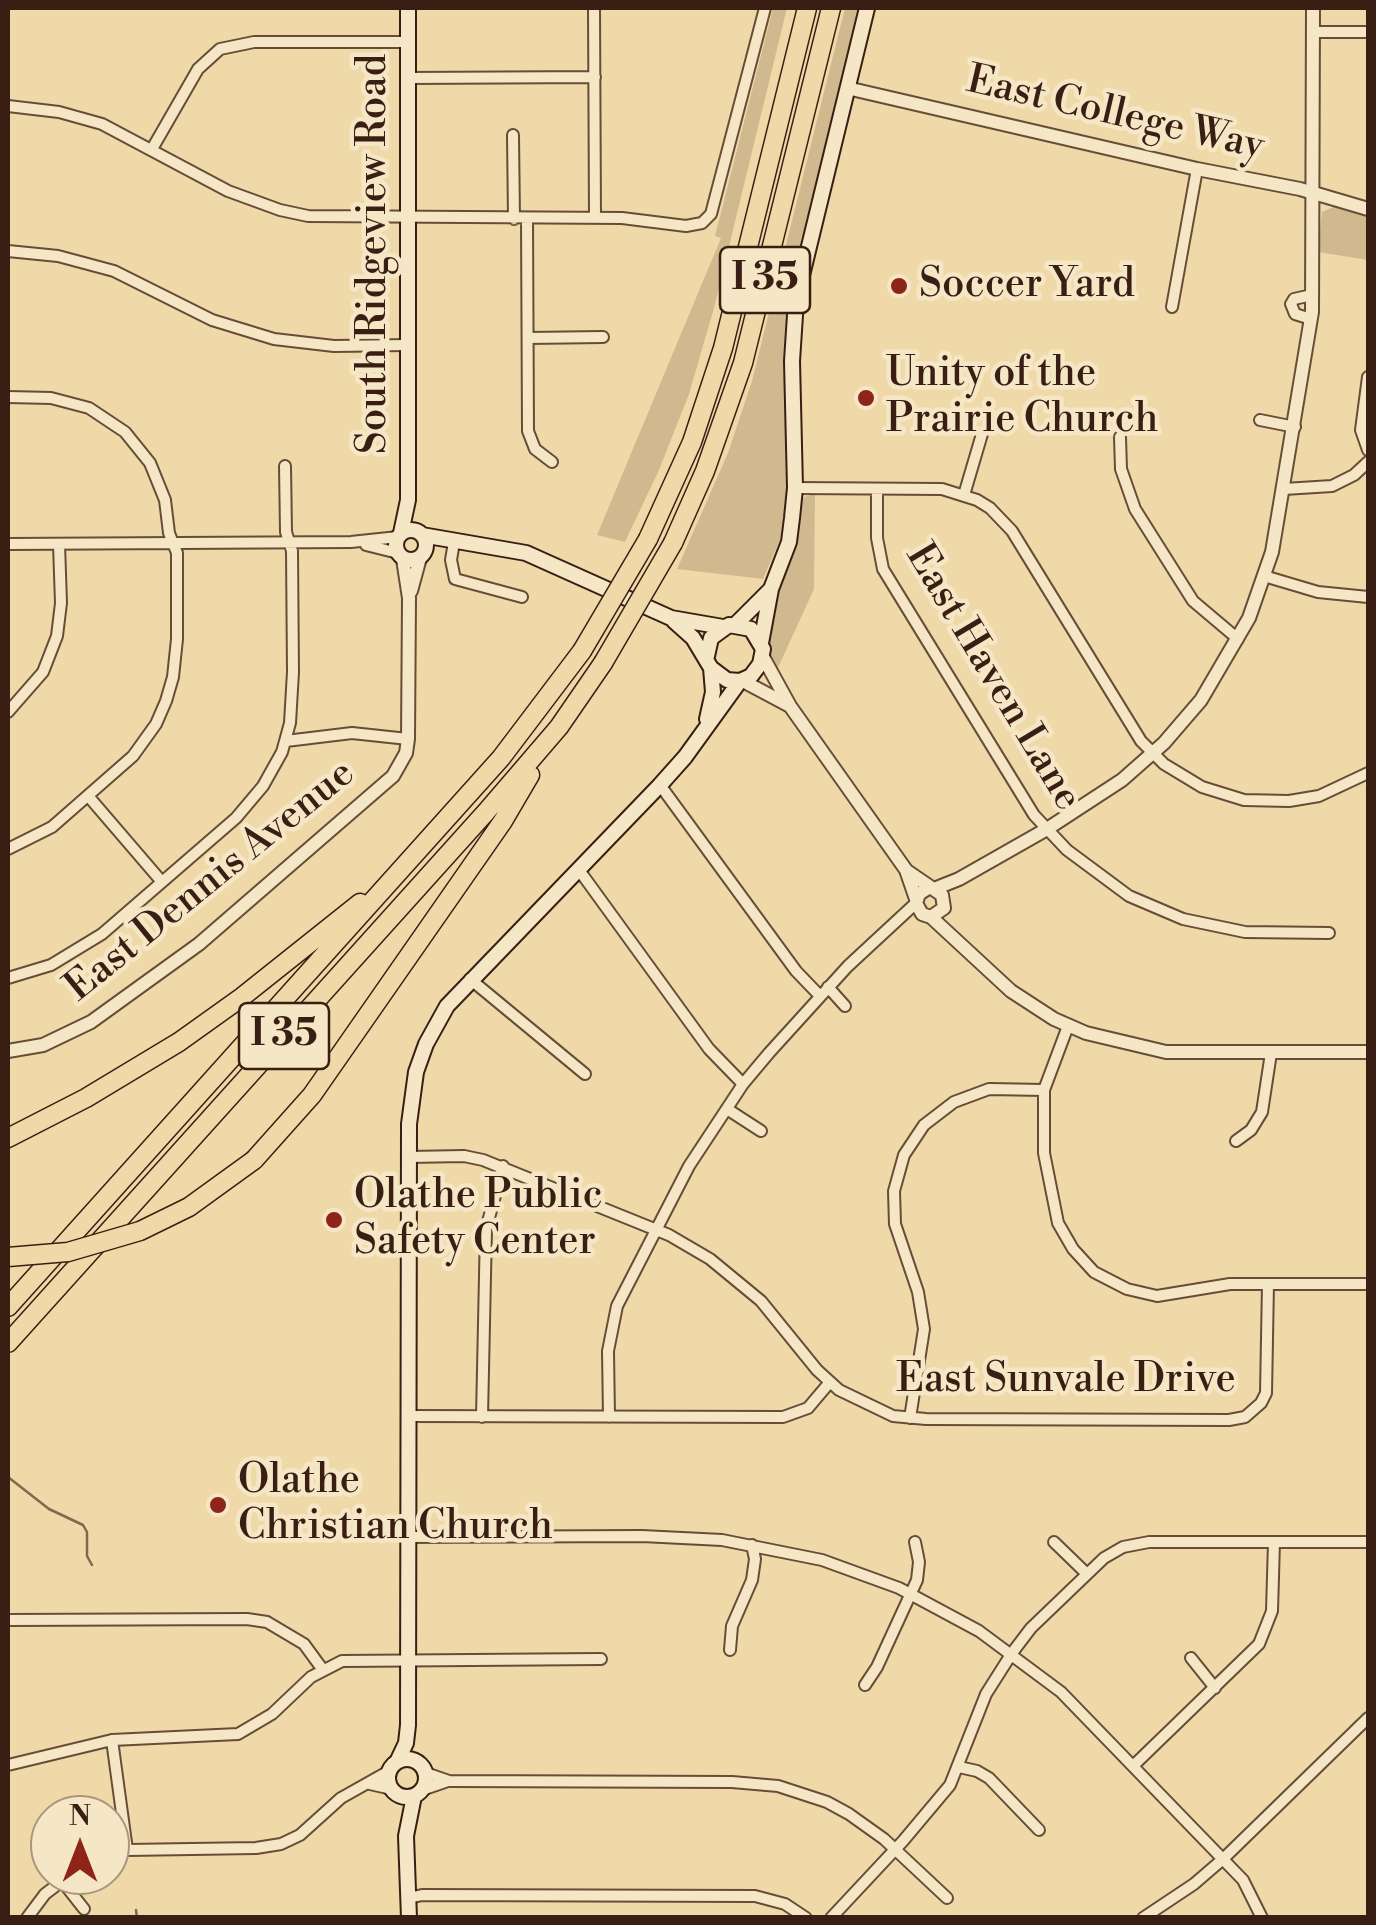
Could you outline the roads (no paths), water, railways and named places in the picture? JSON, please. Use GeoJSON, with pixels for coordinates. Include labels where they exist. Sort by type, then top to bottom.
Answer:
{"type":"FeatureCollection","features":[{"type":"Feature","properties":{"kind":"highway","name":"I 35"},"geometry":{"type":"LineString","coordinates":[[8,1307],[502,758],[582,651],[648,539],[692,442],[723,348],[807,8]]}},
{"type":"Feature","properties":{"kind":"highway","name":"I 35"},"geometry":{"type":"LineString","coordinates":[[8,1343],[486,812],[558,727],[603,664],[672,544],[706,471],[743,363],[831,8]]}},
{"type":"Feature","properties":{"kind":"highway"},"geometry":{"type":"LineString","coordinates":[[8,1258],[88,1248],[140,1231],[188,1208],[254,1160],[296,1116],[323,1079],[502,820],[558,727]]}},
{"type":"Feature","properties":{"kind":"highway"},"geometry":{"type":"LineString","coordinates":[[8,1138],[86,1098],[192,1033],[269,977],[402,869]]}},
{"type":"Feature","properties":{"kind":"main road","name":"South Ridgeview Road"},"geometry":{"type":"LineString","coordinates":[[400,546],[408,500],[408,8]]}},
{"type":"Feature","properties":{"kind":"main road"},"geometry":{"type":"LineString","coordinates":[[406,1836],[422,1768],[408,1725],[410,1098],[423,1049],[447,1006],[660,785],[741,681],[756,670],[770,589],[788,542],[795,488],[792,361],[796,300],[866,8]]}},
{"type":"Feature","properties":{"kind":"main road","name":"South Ridgeview Road"},"geometry":{"type":"LineString","coordinates":[[408,500],[420,533]]}},
{"type":"Feature","properties":{"kind":"main road"},"geometry":{"type":"LineString","coordinates":[[454,542],[411,561],[400,546],[409,530],[454,542],[526,553],[671,618],[750,630],[762,650]]}},
{"type":"Feature","properties":{"kind":"main road"},"geometry":{"type":"LineString","coordinates":[[420,533],[426,544],[422,556]]}},
{"type":"Feature","properties":{"kind":"main road"},"geometry":{"type":"LineString","coordinates":[[704,729],[713,692],[711,638],[770,589]]}},
{"type":"Feature","properties":{"kind":"main road"},"geometry":{"type":"LineString","coordinates":[[671,618],[694,638],[709,662],[727,680],[741,681]]}},
{"type":"Feature","properties":{"kind":"main road"},"geometry":{"type":"LineString","coordinates":[[408,1725],[393,1766],[392,1790],[406,1836],[409,1918]]}},
{"type":"Feature","properties":{"kind":"main road"},"geometry":{"type":"LineString","coordinates":[[393,1766],[410,1759],[422,1768]]}},
{"type":"Feature","properties":{"kind":"main road"},"geometry":{"type":"LineString","coordinates":[[392,1790],[402,1796],[418,1793]]}},
{"type":"Feature","properties":{"kind":"street"},"geometry":{"type":"LineString","coordinates":[[594,8],[595,218]]}},
{"type":"Feature","properties":{"kind":"street"},"geometry":{"type":"LineString","coordinates":[[8,106],[74,115],[102,124],[228,191],[280,210],[338,218],[642,219],[686,226],[702,223],[711,214],[765,8]]}},
{"type":"Feature","properties":{"kind":"street"},"geometry":{"type":"LineString","coordinates":[[921,908],[931,888],[959,878],[1090,803],[1152,753],[1200,700],[1238,638],[1264,576],[1284,489],[1311,319],[1313,8]]}},
{"type":"Feature","properties":{"kind":"street"},"geometry":{"type":"LineString","coordinates":[[1313,32],[1368,32]]}},
{"type":"Feature","properties":{"kind":"street"},"geometry":{"type":"LineString","coordinates":[[152,148],[198,69],[220,50],[254,42],[408,42]]}},
{"type":"Feature","properties":{"kind":"street"},"geometry":{"type":"LineString","coordinates":[[408,78],[594,77]]}},
{"type":"Feature","properties":{"kind":"street","name":"East College Way"},"geometry":{"type":"LineString","coordinates":[[847,88],[1312,192],[1368,209]]}},
{"type":"Feature","properties":{"kind":"street"},"geometry":{"type":"LineString","coordinates":[[513,135],[514,219]]}},
{"type":"Feature","properties":{"kind":"street"},"geometry":{"type":"LineString","coordinates":[[1172,306],[1197,169]]}},
{"type":"Feature","properties":{"kind":"street"},"geometry":{"type":"LineString","coordinates":[[527,218],[528,430],[535,449],[552,462]]}},
{"type":"Feature","properties":{"kind":"street"},"geometry":{"type":"LineString","coordinates":[[8,251],[58,256],[114,272],[212,320],[274,339],[334,346],[408,345]]}},
{"type":"Feature","properties":{"kind":"street"},"geometry":{"type":"LineString","coordinates":[[1311,319],[1294,314],[1291,304],[1298,297],[1312,295]]}},
{"type":"Feature","properties":{"kind":"street"},"geometry":{"type":"LineString","coordinates":[[528,338],[603,338]]}},
{"type":"Feature","properties":{"kind":"street"},"geometry":{"type":"LineString","coordinates":[[1368,377],[1361,430],[1368,450]]}},
{"type":"Feature","properties":{"kind":"street"},"geometry":{"type":"LineString","coordinates":[[8,397],[51,398],[77,404],[125,432],[160,482],[177,553],[177,652],[166,701],[156,724],[133,756],[89,798],[52,827],[8,849]]}},
{"type":"Feature","properties":{"kind":"street"},"geometry":{"type":"LineString","coordinates":[[1260,420],[1294,427]]}},
{"type":"Feature","properties":{"kind":"street"},"geometry":{"type":"LineString","coordinates":[[964,495],[982,434]]}},
{"type":"Feature","properties":{"kind":"street"},"geometry":{"type":"LineString","coordinates":[[1120,437],[1121,469],[1135,509],[1193,601],[1238,638]]}},
{"type":"Feature","properties":{"kind":"street"},"geometry":{"type":"LineString","coordinates":[[1284,489],[1332,486],[1347,480],[1368,462]]}},
{"type":"Feature","properties":{"kind":"street"},"geometry":{"type":"LineString","coordinates":[[8,978],[74,954],[162,882],[249,804],[286,742],[293,690],[285,466]]}},
{"type":"Feature","properties":{"kind":"street"},"geometry":{"type":"LineString","coordinates":[[795,488],[942,489],[990,508],[1012,531],[1141,741],[1175,772],[1202,787],[1244,800],[1267,802],[1312,798],[1368,773]]}},
{"type":"Feature","properties":{"kind":"street","name":"East Haven Lane"},"geometry":{"type":"LineString","coordinates":[[877,489],[877,538],[883,569],[1034,815],[1073,856],[1102,879],[1169,914],[1245,932],[1328,933]]}},
{"type":"Feature","properties":{"kind":"street"},"geometry":{"type":"LineString","coordinates":[[8,544],[350,542],[400,546]]}},
{"type":"Feature","properties":{"kind":"street"},"geometry":{"type":"LineString","coordinates":[[454,542],[451,560],[455,579],[522,597]]}},
{"type":"Feature","properties":{"kind":"street"},"geometry":{"type":"LineString","coordinates":[[8,712],[43,672],[57,636],[61,615],[59,544]]}},
{"type":"Feature","properties":{"kind":"street","name":"East Dennis Avenue"},"geometry":{"type":"LineString","coordinates":[[8,1051],[43,1045],[74,1033],[198,944],[384,786],[399,767],[408,739],[409,598],[400,546]]}},
{"type":"Feature","properties":{"kind":"street","name":"East Dennis Avenue"},"geometry":{"type":"LineString","coordinates":[[409,598],[422,556]]}},
{"type":"Feature","properties":{"kind":"street"},"geometry":{"type":"LineString","coordinates":[[1264,576],[1318,592],[1368,596]]}},
{"type":"Feature","properties":{"kind":"street"},"geometry":{"type":"LineString","coordinates":[[762,650],[790,706],[906,870],[921,908],[1011,991],[1068,1026],[1160,1051],[1368,1052]]}},
{"type":"Feature","properties":{"kind":"street"},"geometry":{"type":"LineString","coordinates":[[741,681],[790,706]]}},
{"type":"Feature","properties":{"kind":"street"},"geometry":{"type":"LineString","coordinates":[[286,742],[352,733],[408,739]]}},
{"type":"Feature","properties":{"kind":"street"},"geometry":{"type":"LineString","coordinates":[[660,785],[796,971],[820,996]]}},
{"type":"Feature","properties":{"kind":"street"},"geometry":{"type":"LineString","coordinates":[[89,798],[162,882]]}},
{"type":"Feature","properties":{"kind":"street"},"geometry":{"type":"LineString","coordinates":[[579,870],[709,1049],[744,1084]]}},
{"type":"Feature","properties":{"kind":"street"},"geometry":{"type":"LineString","coordinates":[[906,870],[931,888],[944,904],[952,933]]}},
{"type":"Feature","properties":{"kind":"street"},"geometry":{"type":"LineString","coordinates":[[944,904],[959,878]]}},
{"type":"Feature","properties":{"kind":"street"},"geometry":{"type":"LineString","coordinates":[[609,1417],[608,1351],[614,1317],[624,1286],[689,1166],[744,1084],[828,987],[898,923],[921,908],[944,904]]}},
{"type":"Feature","properties":{"kind":"street"},"geometry":{"type":"LineString","coordinates":[[470,979],[585,1074]]}},
{"type":"Feature","properties":{"kind":"street"},"geometry":{"type":"LineString","coordinates":[[828,987],[844,1006]]}},
{"type":"Feature","properties":{"kind":"street"},"geometry":{"type":"LineString","coordinates":[[1068,1026],[1044,1090],[1044,1153],[1052,1204],[1067,1241],[1094,1272],[1127,1289],[1157,1296],[1230,1284],[1368,1284]]}},
{"type":"Feature","properties":{"kind":"street"},"geometry":{"type":"LineString","coordinates":[[1236,1140],[1252,1130],[1259,1119],[1267,1092],[1271,1053]]}},
{"type":"Feature","properties":{"kind":"street"},"geometry":{"type":"LineString","coordinates":[[910,1418],[924,1329],[918,1292],[896,1224],[894,1192],[904,1155],[924,1125],[954,1102],[989,1089],[1044,1090]]}},
{"type":"Feature","properties":{"kind":"street"},"geometry":{"type":"LineString","coordinates":[[727,1108],[761,1132]]}},
{"type":"Feature","properties":{"kind":"street","name":"East Sunvale Drive"},"geometry":{"type":"LineString","coordinates":[[409,1157],[464,1156],[503,1166],[654,1228],[736,1279],[782,1324],[830,1382],[868,1406],[910,1418],[1244,1417],[1261,1404],[1266,1393],[1268,1284]]}},
{"type":"Feature","properties":{"kind":"street"},"geometry":{"type":"LineString","coordinates":[[482,1417],[486,1228],[503,1166]]}},
{"type":"Feature","properties":{"kind":"street"},"geometry":{"type":"LineString","coordinates":[[409,1416],[782,1417],[808,1408],[830,1382]]}},
{"type":"Feature","properties":{"kind":"street"},"geometry":{"type":"LineString","coordinates":[[408,1537],[676,1536],[752,1545],[822,1560],[910,1594],[956,1616],[1012,1653],[1072,1702],[1223,1859],[1252,1893],[1262,1918]]}},
{"type":"Feature","properties":{"kind":"street"},"geometry":{"type":"LineString","coordinates":[[865,1685],[878,1668],[919,1570],[915,1542]]}},
{"type":"Feature","properties":{"kind":"street"},"geometry":{"type":"LineString","coordinates":[[1054,1542],[1086,1573]]}},
{"type":"Feature","properties":{"kind":"street"},"geometry":{"type":"LineString","coordinates":[[1134,1764],[1216,1688],[1265,1634],[1272,1611],[1274,1542]]}},
{"type":"Feature","properties":{"kind":"street"},"geometry":{"type":"LineString","coordinates":[[830,1918],[938,1801],[959,1767],[986,1694],[1031,1628],[1086,1573],[1116,1550],[1131,1544],[1368,1542]]}},
{"type":"Feature","properties":{"kind":"street"},"geometry":{"type":"LineString","coordinates":[[730,1650],[732,1626],[752,1580],[752,1545]]}},
{"type":"Feature","properties":{"kind":"street"},"geometry":{"type":"LineString","coordinates":[[8,1620],[266,1622],[304,1644],[322,1670]]}},
{"type":"Feature","properties":{"kind":"street"},"geometry":{"type":"LineString","coordinates":[[8,1765],[112,1740],[238,1734],[272,1714],[322,1670],[342,1661],[601,1658]]}},
{"type":"Feature","properties":{"kind":"street"},"geometry":{"type":"LineString","coordinates":[[1191,1658],[1216,1688]]}},
{"type":"Feature","properties":{"kind":"street"},"geometry":{"type":"LineString","coordinates":[[1143,1918],[1223,1859],[1368,1718]]}},
{"type":"Feature","properties":{"kind":"street"},"geometry":{"type":"LineString","coordinates":[[112,1740],[120,1795]]}},
{"type":"Feature","properties":{"kind":"street"},"geometry":{"type":"LineString","coordinates":[[130,1850],[256,1848],[281,1844],[300,1835],[341,1798],[393,1766]]}},
{"type":"Feature","properties":{"kind":"street"},"geometry":{"type":"LineString","coordinates":[[959,1767],[989,1778],[1039,1830]]}},
{"type":"Feature","properties":{"kind":"street"},"geometry":{"type":"LineString","coordinates":[[422,1768],[449,1781]]}},
{"type":"Feature","properties":{"kind":"street"},"geometry":{"type":"LineString","coordinates":[[418,1793],[449,1781],[732,1782],[778,1786],[803,1792],[850,1814],[947,1898]]}},
{"type":"Feature","properties":{"kind":"street"},"geometry":{"type":"LineString","coordinates":[[369,1784],[392,1790]]}},
{"type":"Feature","properties":{"kind":"street"},"geometry":{"type":"LineString","coordinates":[[26,1918],[43,1895]]}},
{"type":"Feature","properties":{"kind":"street"},"geometry":{"type":"LineString","coordinates":[[76,1895],[84,1909]]}},
{"type":"Feature","properties":{"kind":"street"},"geometry":{"type":"LineString","coordinates":[[409,1898],[755,1896],[785,1904],[806,1918]]}},
{"type":"Feature","properties":{"kind":"waterway"},"geometry":{"type":"LineString","coordinates":[[8,1477],[49,1509],[83,1525],[92,1565]]}},
{"type":"Feature","properties":{"kind":"waterway"},"geometry":{"type":"LineString","coordinates":[[136,1910],[137,1918]]}},
{"type":"Feature","properties":{"kind":"place","name":"Soccer Yard"},"geometry":{"type":"Point","coordinates":[899,286]}},
{"type":"Feature","properties":{"kind":"place","name":"Unity of the Prairie Church"},"geometry":{"type":"Point","coordinates":[866,398]}},
{"type":"Feature","properties":{"kind":"place","name":"Olathe Public Safety Center"},"geometry":{"type":"Point","coordinates":[334,1220]}},
{"type":"Feature","properties":{"kind":"place","name":"Olathe Christian Church"},"geometry":{"type":"Point","coordinates":[218,1505]}}]}
